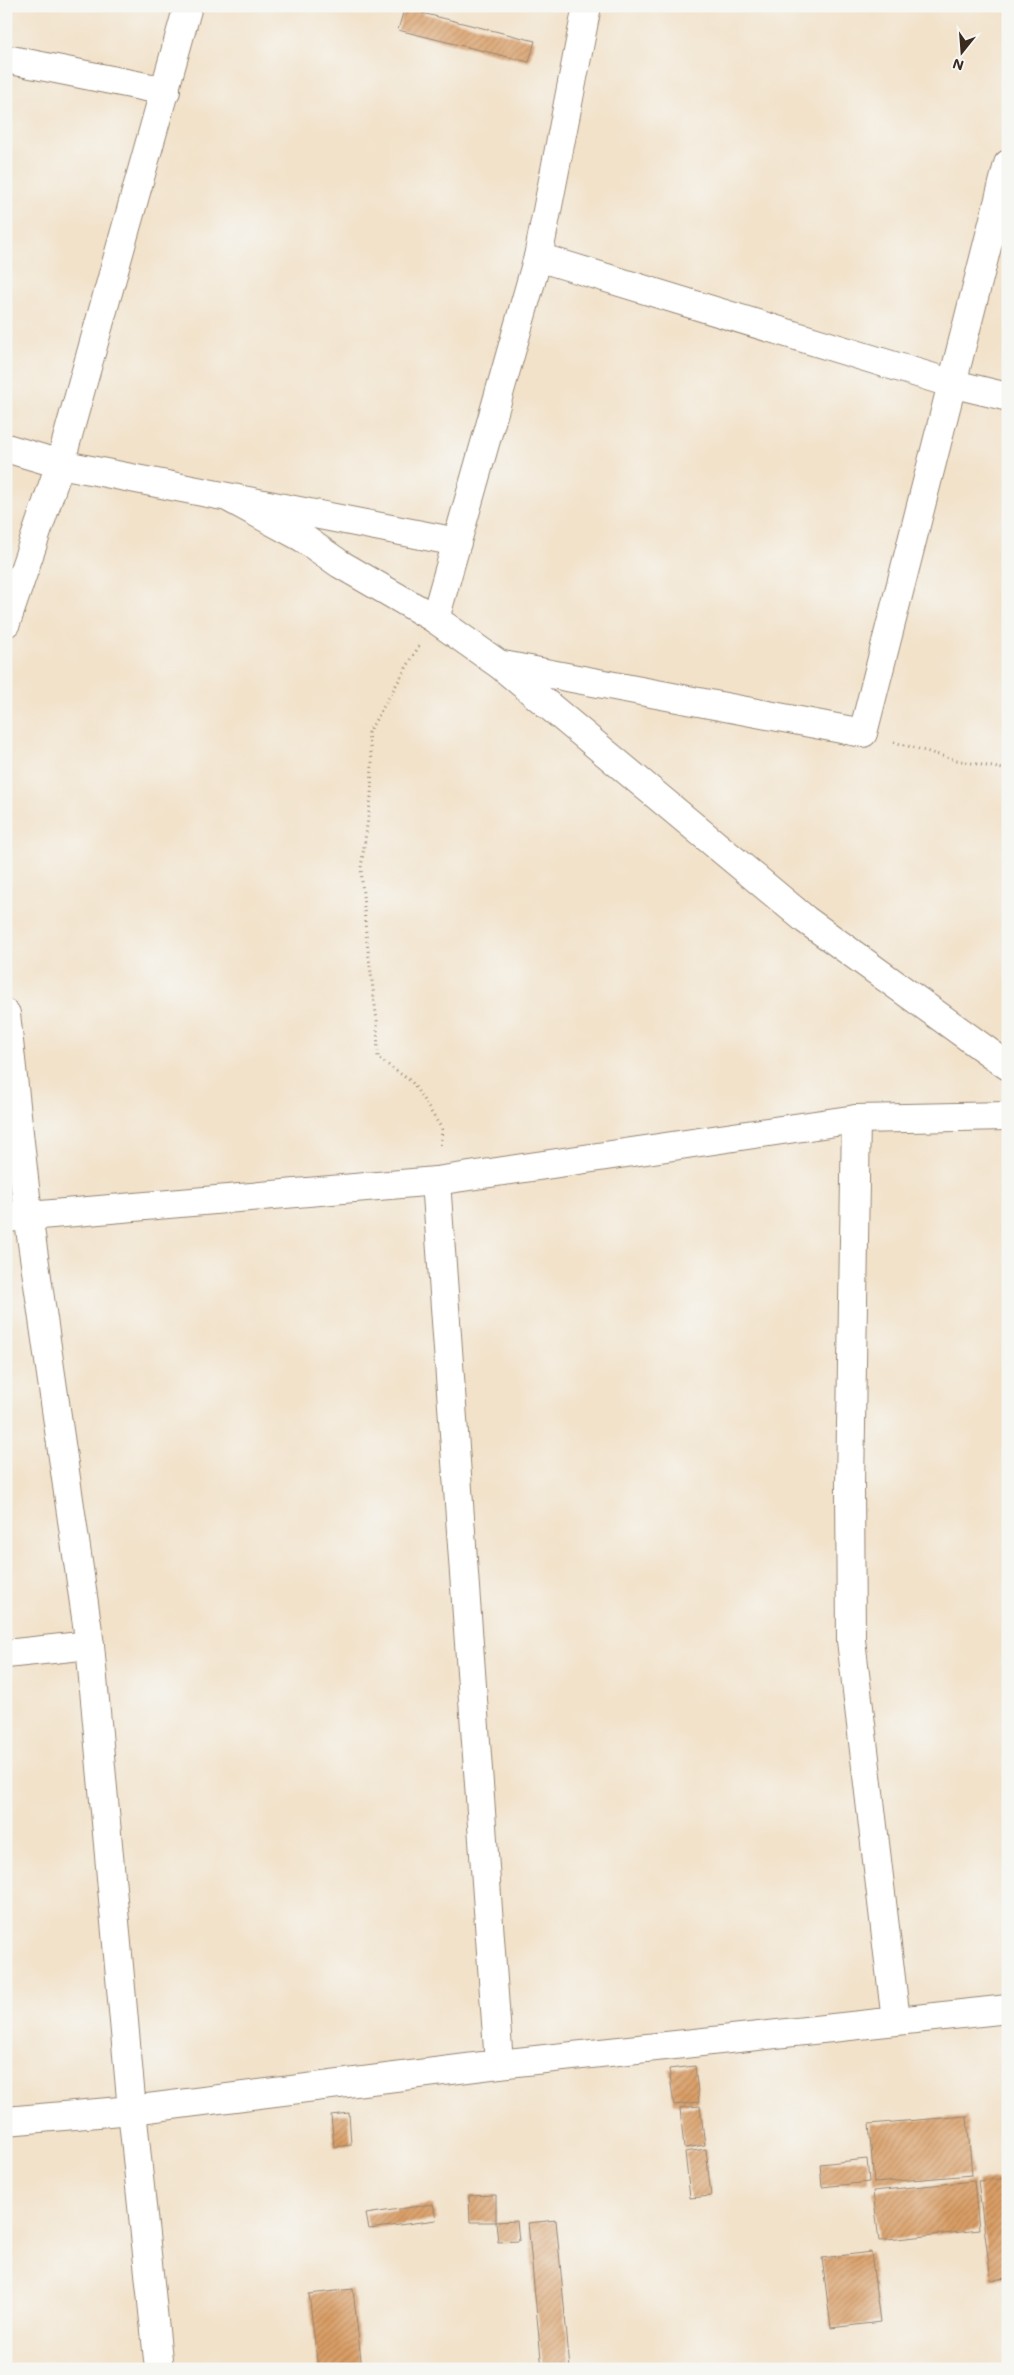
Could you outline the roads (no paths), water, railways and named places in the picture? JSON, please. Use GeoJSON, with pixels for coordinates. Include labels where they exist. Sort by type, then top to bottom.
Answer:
{"type":"FeatureCollection","features":[{"type":"Feature","properties":{"kind":"street"},"geometry":{"type":"LineString","coordinates":[[6,623],[60,464],[166,91],[188,6]]}},
{"type":"Feature","properties":{"kind":"street"},"geometry":{"type":"LineString","coordinates":[[435,619],[538,257],[587,6]]}},
{"type":"Feature","properties":{"kind":"street"},"geometry":{"type":"LineString","coordinates":[[6,59],[166,91]]}},
{"type":"Feature","properties":{"kind":"street"},"geometry":{"type":"LineString","coordinates":[[500,665],[863,733],[950,383],[1008,164]]}},
{"type":"Feature","properties":{"kind":"street"},"geometry":{"type":"LineString","coordinates":[[538,257],[950,383],[1008,397]]}},
{"type":"Feature","properties":{"kind":"street"},"geometry":{"type":"LineString","coordinates":[[6,448],[60,464],[456,542]]}},
{"type":"Feature","properties":{"kind":"street"},"geometry":{"type":"LineString","coordinates":[[231,499],[304,538],[340,564],[435,619],[500,665],[806,920],[1008,1066]]}},
{"type":"Feature","properties":{"kind":"street"},"geometry":{"type":"LineString","coordinates":[[6,1014],[17,1216],[90,1645],[132,2110],[159,2369]]}},
{"type":"Feature","properties":{"kind":"street"},"geometry":{"type":"LineString","coordinates":[[17,1216],[436,1181],[856,1119],[1008,1116]]}},
{"type":"Feature","properties":{"kind":"street"},"geometry":{"type":"LineString","coordinates":[[856,1119],[850,1486],[851,1640],[896,2021]]}},
{"type":"Feature","properties":{"kind":"street"},"geometry":{"type":"LineString","coordinates":[[436,1181],[499,2064]]}},
{"type":"Feature","properties":{"kind":"street"},"geometry":{"type":"LineString","coordinates":[[6,1654],[90,1645]]}},
{"type":"Feature","properties":{"kind":"street"},"geometry":{"type":"LineString","coordinates":[[6,2122],[132,2110],[499,2064],[1008,2009]]}}]}
